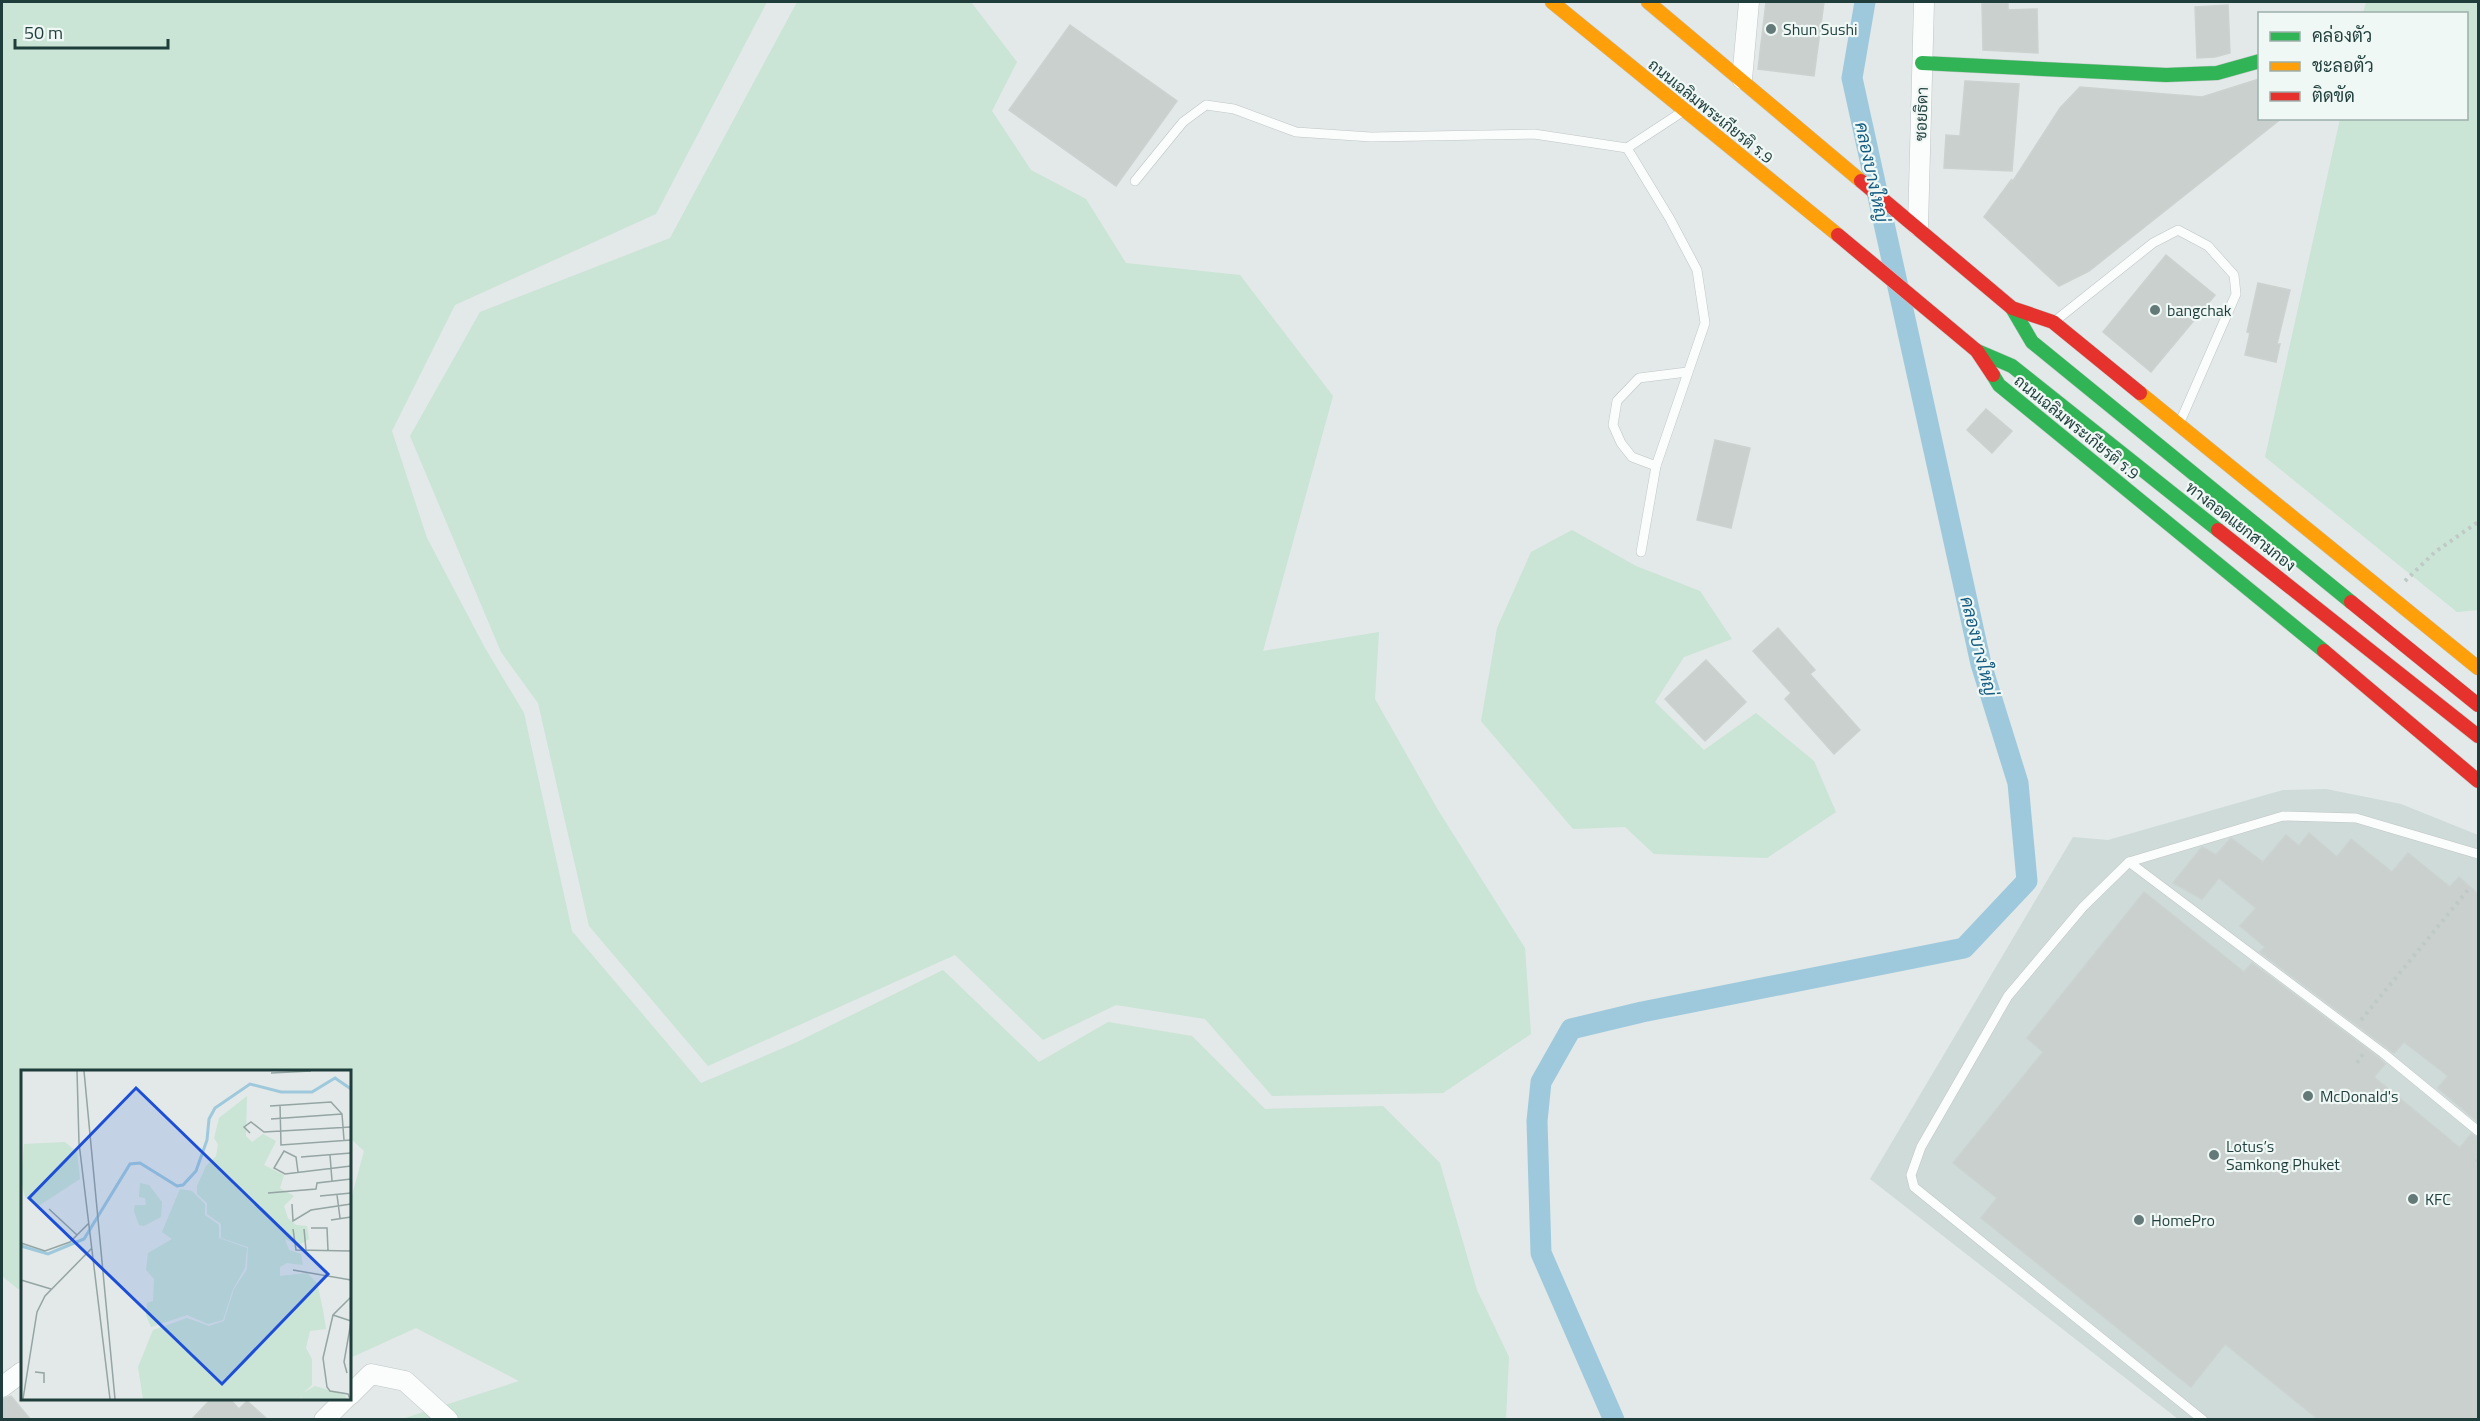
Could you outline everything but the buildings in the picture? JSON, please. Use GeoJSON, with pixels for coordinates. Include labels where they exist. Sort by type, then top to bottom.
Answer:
{"type":"FeatureCollection","features":[{"type":"Feature","properties":{"kind":"main road","name":"ถนนเฉลิมพระเกียรติ ร.9"},"geometry":{"type":"LineString","coordinates":[[1552,2],[1683,111],[1884,272],[1977,351],[1999,385],[2283,616],[2478,781]]}},
{"type":"Feature","properties":{"kind":"main road"},"geometry":{"type":"LineString","coordinates":[[1648,2],[1918,226],[2012,308],[2053,322],[2478,668]]}},
{"type":"Feature","properties":{"kind":"main road"},"geometry":{"type":"LineString","coordinates":[[1922,63],[2166,75],[2217,73],[2258,61]]}},
{"type":"Feature","properties":{"kind":"main road","name":"ทางลอดแยกสามกอง"},"geometry":{"type":"LineString","coordinates":[[2012,308],[2032,342],[2478,705]]}},
{"type":"Feature","properties":{"kind":"main road","name":"ทางลอดแยกสามกอง"},"geometry":{"type":"LineString","coordinates":[[1977,351],[2012,366],[2478,736]]}},
{"type":"Feature","properties":{"kind":"street"},"geometry":{"type":"LineString","coordinates":[[1742,79],[1749,2]]}},
{"type":"Feature","properties":{"kind":"street","name":"ซอยธิดา"},"geometry":{"type":"LineString","coordinates":[[1918,226],[1924,2]]}},
{"type":"Feature","properties":{"kind":"street"},"geometry":{"type":"LineString","coordinates":[[2,1387],[21,1373]]}},
{"type":"Feature","properties":{"kind":"street"},"geometry":{"type":"LineString","coordinates":[[351,1394],[371,1374],[405,1381],[448,1419]]}},
{"type":"Feature","properties":{"kind":"street"},"geometry":{"type":"LineString","coordinates":[[324,1419],[344,1400]]}},
{"type":"Feature","properties":{"kind":"lane"},"geometry":{"type":"LineString","coordinates":[[1136,181],[1183,122],[1206,105],[1234,109],[1296,132],[1371,136],[1534,134],[1627,148],[1683,111]]}},
{"type":"Feature","properties":{"kind":"lane"},"geometry":{"type":"LineString","coordinates":[[1627,148],[1670,219],[1697,270],[1705,323],[1656,466],[1641,552]]}},
{"type":"Feature","properties":{"kind":"lane"},"geometry":{"type":"LineString","coordinates":[[2053,322],[2153,243],[2178,230],[2208,246],[2234,275],[2236,294],[2179,425]]}},
{"type":"Feature","properties":{"kind":"lane"},"geometry":{"type":"LineString","coordinates":[[1656,466],[1632,458],[1621,443],[1613,425],[1617,401],[1639,378],[1687,372]]}},
{"type":"Feature","properties":{"kind":"lane"},"geometry":{"type":"LineString","coordinates":[[2203,1419],[1914,1187],[1911,1175],[1921,1147],[2008,996],[2083,907],[2129,862],[2283,816],[2356,818],[2478,854]]}},
{"type":"Feature","properties":{"kind":"lane"},"geometry":{"type":"LineString","coordinates":[[2129,862],[2370,1044],[2478,1131]]}},
{"type":"Feature","properties":{"kind":"path"},"geometry":{"type":"LineString","coordinates":[[2390,596],[2434,552],[2478,522]]}},
{"type":"Feature","properties":{"kind":"path"},"geometry":{"type":"LineString","coordinates":[[2357,1063],[2374,1034],[2360,1021],[2468,890]]}},
{"type":"Feature","properties":{"kind":"shaded area"},"geometry":{"type":"Polygon","coordinates":[[[2326,789],[2401,804],[2478,835],[2478,1419],[2178,1419],[1870,1179],[2073,837],[2108,840],[2283,790],[2326,789]]]}},
{"type":"Feature","properties":{"kind":"green space"},"geometry":{"type":"Polygon","coordinates":[[[2,2],[767,2],[656,214],[455,305],[392,431],[427,538],[485,648],[524,713],[572,931],[701,1083],[795,1043],[943,970],[1039,1062],[1108,1022],[1192,1036],[1265,1109],[1383,1106],[1440,1163],[1477,1290],[1509,1357],[1506,1419],[402,1419],[519,1381],[416,1328],[351,1358],[351,1199],[364,1151],[351,1139],[351,1070],[21,1070],[21,1289],[2,1276],[2,2]]]}},
{"type":"Feature","properties":{"kind":"green space"},"geometry":{"type":"Polygon","coordinates":[[[797,2],[971,2],[1017,62],[992,111],[1031,170],[1086,199],[1126,263],[1240,275],[1333,396],[1263,651],[1379,632],[1375,699],[1438,810],[1525,948],[1531,1034],[1443,1093],[1272,1096],[1205,1019],[1116,1005],[1043,1040],[955,955],[708,1066],[589,926],[538,703],[501,652],[410,436],[480,312],[670,238],[797,2]]]}},
{"type":"Feature","properties":{"kind":"green space"},"geometry":{"type":"Polygon","coordinates":[[[2366,2],[2478,2],[2478,610],[2457,612],[2265,457],[2340,120],[2468,120],[2468,12],[2363,12],[2366,2]]]}},
{"type":"Feature","properties":{"kind":"green space"},"geometry":{"type":"Polygon","coordinates":[[[1572,530],[1636,566],[1700,591],[1732,639],[1684,657],[1655,702],[1704,750],[1756,713],[1814,761],[1836,812],[1767,858],[1654,854],[1625,827],[1573,829],[1481,721],[1497,628],[1531,552],[1572,530]]]}},
{"type":"Feature","properties":{"kind":"waterway","name":"คลองบางใหญ่"},"geometry":{"type":"LineString","coordinates":[[1614,1420],[1541,1253],[1537,1121],[1541,1082],[1571,1029],[1642,1012],[1964,948],[2027,881],[2018,783],[1981,664],[1852,78],[1865,2]]}},
{"type":"Feature","properties":{"kind":"traffic: fast"},"geometry":{"type":"LineString","coordinates":[[1922,63],[2166,75],[2217,73],[2258,62]]}},
{"type":"Feature","properties":{"kind":"traffic: fast"},"geometry":{"type":"LineString","coordinates":[[2012,308],[2032,342],[2351,602]]}},
{"type":"Feature","properties":{"kind":"traffic: fast"},"geometry":{"type":"LineString","coordinates":[[1977,351],[2012,366],[2218,530]]}},
{"type":"Feature","properties":{"kind":"traffic: fast"},"geometry":{"type":"LineString","coordinates":[[1993,375],[1999,385],[2324,651]]}},
{"type":"Feature","properties":{"kind":"traffic: slow"},"geometry":{"type":"LineString","coordinates":[[1552,2],[1838,235]]}},
{"type":"Feature","properties":{"kind":"traffic: slow"},"geometry":{"type":"LineString","coordinates":[[1648,2],[1861,181]]}},
{"type":"Feature","properties":{"kind":"traffic: slow"},"geometry":{"type":"LineString","coordinates":[[2140,393],[2478,668]]}},
{"type":"Feature","properties":{"kind":"traffic: jam"},"geometry":{"type":"LineString","coordinates":[[1861,181],[2012,308],[2053,322],[2140,393]]}},
{"type":"Feature","properties":{"kind":"traffic: jam"},"geometry":{"type":"LineString","coordinates":[[1838,235],[1977,351],[1993,375]]}},
{"type":"Feature","properties":{"kind":"traffic: jam"},"geometry":{"type":"LineString","coordinates":[[2218,530],[2478,736]]}},
{"type":"Feature","properties":{"kind":"traffic: jam"},"geometry":{"type":"LineString","coordinates":[[2351,602],[2478,705]]}},
{"type":"Feature","properties":{"kind":"traffic: jam"},"geometry":{"type":"LineString","coordinates":[[2324,651],[2478,781]]}},
{"type":"Feature","properties":{"kind":"place","name":"Shun Sushi"},"geometry":{"type":"Point","coordinates":[1771,29]}},
{"type":"Feature","properties":{"kind":"place","name":"bangchak"},"geometry":{"type":"Point","coordinates":[2155,310]}},
{"type":"Feature","properties":{"kind":"place","name":"McDonald's"},"geometry":{"type":"Point","coordinates":[2308,1096]}},
{"type":"Feature","properties":{"kind":"place","name":"Lotus’s Samkong Phuket"},"geometry":{"type":"Point","coordinates":[2214,1155]}},
{"type":"Feature","properties":{"kind":"place","name":"KFC"},"geometry":{"type":"Point","coordinates":[2413,1199]}},
{"type":"Feature","properties":{"kind":"place","name":"HomePro"},"geometry":{"type":"Point","coordinates":[2139,1220]}}]}
